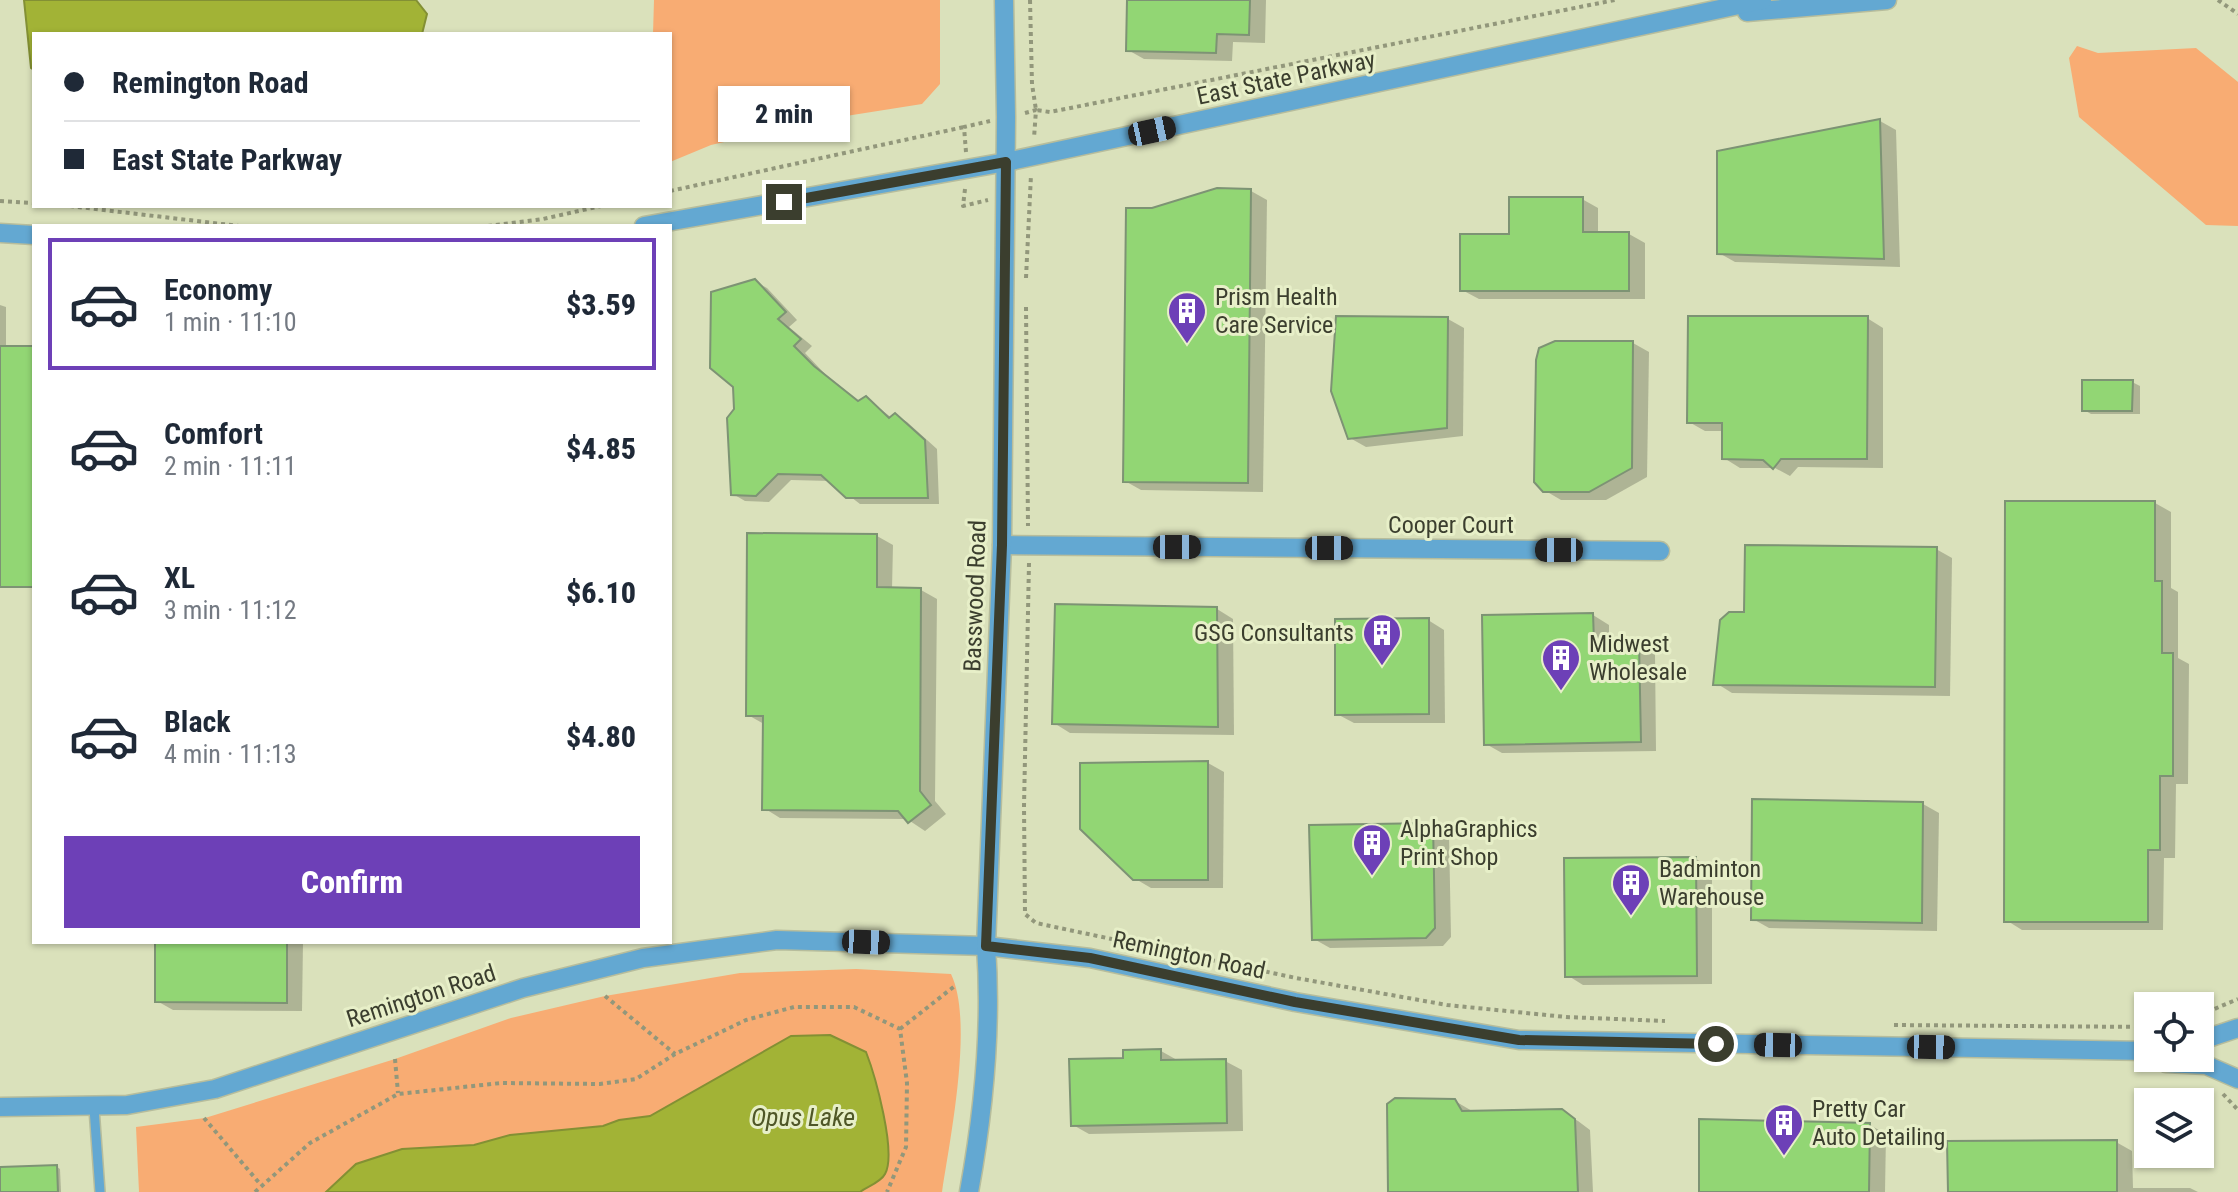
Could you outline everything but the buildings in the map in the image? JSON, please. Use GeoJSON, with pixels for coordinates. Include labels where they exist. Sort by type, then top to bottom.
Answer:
{"type":"FeatureCollection","features":[{"type":"Feature","properties":{"kind":"street","name":"Basswood Road"},"geometry":{"type":"LineString","coordinates":[[969,1192],[986,1085],[990,1000],[986,946],[1002,545],[1006,162],[1004,0]]}},
{"type":"Feature","properties":{"kind":"street","name":"East State Parkway"},"geometry":{"type":"LineString","coordinates":[[655,224],[1006,162],[1762,0]]}},
{"type":"Feature","properties":{"kind":"street","name":"East State Parkway"},"geometry":{"type":"LineString","coordinates":[[1700,15],[1887,0]]}},
{"type":"Feature","properties":{"kind":"street"},"geometry":{"type":"LineString","coordinates":[[0,233],[32,235]]}},
{"type":"Feature","properties":{"kind":"street","name":"Cooper Court"},"geometry":{"type":"LineString","coordinates":[[1002,545],[1660,551]]}},
{"type":"Feature","properties":{"kind":"street","name":"Remington Road"},"geometry":{"type":"LineString","coordinates":[[0,1107],[94,1108],[215,1089],[523,988],[643,958],[777,940],[986,946],[1090,958],[1295,1002],[1519,1040],[2134,1051]]}},
{"type":"Feature","properties":{"kind":"street"},"geometry":{"type":"LineString","coordinates":[[2214,1036],[2238,1028]]}},
{"type":"Feature","properties":{"kind":"street"},"geometry":{"type":"LineString","coordinates":[[2214,1068],[2238,1079]]}},
{"type":"Feature","properties":{"kind":"lane"},"geometry":{"type":"LineString","coordinates":[[94,1108],[100,1192]]}},
{"type":"Feature","properties":{"kind":"path"},"geometry":{"type":"LineString","coordinates":[[1030,0],[1032,84],[1036,110],[1050,112],[1615,0]]}},
{"type":"Feature","properties":{"kind":"path"},"geometry":{"type":"LineString","coordinates":[[2218,0],[2238,14]]}},
{"type":"Feature","properties":{"kind":"path"},"geometry":{"type":"LineString","coordinates":[[672,191],[964,127]]}},
{"type":"Feature","properties":{"kind":"path"},"geometry":{"type":"LineString","coordinates":[[0,201],[32,203]]}},
{"type":"Feature","properties":{"kind":"path"},"geometry":{"type":"LineString","coordinates":[[87,208],[222,224]]}},
{"type":"Feature","properties":{"kind":"path"},"geometry":{"type":"LineString","coordinates":[[504,224],[592,208]]}},
{"type":"Feature","properties":{"kind":"path"},"geometry":{"type":"LineString","coordinates":[[1025,914],[1036,923],[1098,937],[1337,987],[1433,1003],[1566,1017],[1670,1021]]}},
{"type":"Feature","properties":{"kind":"path"},"geometry":{"type":"LineString","coordinates":[[900,1029],[956,985]]}},
{"type":"Feature","properties":{"kind":"path"},"geometry":{"type":"LineString","coordinates":[[605,996],[675,1054]]}},
{"type":"Feature","properties":{"kind":"path"},"geometry":{"type":"LineString","coordinates":[[2214,1009],[2238,999]]}},
{"type":"Feature","properties":{"kind":"path"},"geometry":{"type":"LineString","coordinates":[[255,1192],[310,1143],[398,1094],[501,1083],[600,1084],[636,1079],[675,1054],[746,1020],[794,1007],[854,1007],[900,1029]]}},
{"type":"Feature","properties":{"kind":"path"},"geometry":{"type":"LineString","coordinates":[[1883,1025],[2134,1027]]}},
{"type":"Feature","properties":{"kind":"path"},"geometry":{"type":"LineString","coordinates":[[887,1192],[906,1147],[907,1083],[900,1029]]}},
{"type":"Feature","properties":{"kind":"path"},"geometry":{"type":"LineString","coordinates":[[395,1059],[398,1094]]}},
{"type":"Feature","properties":{"kind":"path"},"geometry":{"type":"LineString","coordinates":[[204,1118],[261,1185]]}},
{"type":"Feature","properties":{"kind":"shaded area"},"geometry":{"type":"Polygon","coordinates":[[[654,0],[940,0],[940,84],[922,104],[827,119],[711,145],[672,161],[672,32],[653,32],[654,0]]]}},
{"type":"Feature","properties":{"kind":"shaded area"},"geometry":{"type":"Polygon","coordinates":[[[2077,46],[2098,53],[2196,48],[2238,82],[2238,226],[2206,225],[2079,117],[2069,58],[2077,46]]]}},
{"type":"Feature","properties":{"kind":"shaded area"},"geometry":{"type":"Polygon","coordinates":[[[856,969],[951,974],[958,995],[960,1050],[942,1192],[139,1192],[136,1127],[205,1118],[395,1059],[511,1018],[605,996],[740,973],[856,969]]]}},
{"type":"Feature","properties":{"kind":"water"},"geometry":{"type":"Polygon","coordinates":[[[24,0],[416,0],[427,14],[422,32],[32,32],[31,68],[24,0]]]}},
{"type":"Feature","properties":{"kind":"water","name":"Opus Lake"},"geometry":{"type":"Polygon","coordinates":[[[830,1035],[866,1052],[887,1132],[888,1164],[885,1174],[860,1192],[326,1192],[356,1164],[402,1149],[474,1145],[510,1135],[603,1126],[619,1120],[650,1116],[791,1036],[830,1035]]]}},
{"type":"Feature","properties":{"kind":"place","name":"Prism Health Care Service"},"geometry":{"type":"Point","coordinates":[1187,345]}},
{"type":"Feature","properties":{"kind":"place","name":"GSG Consultants"},"geometry":{"type":"Point","coordinates":[1382,667]}},
{"type":"Feature","properties":{"kind":"place","name":"Midwest Wholesale"},"geometry":{"type":"Point","coordinates":[1561,692]}},
{"type":"Feature","properties":{"kind":"place","name":"AlphaGraphics Print Shop"},"geometry":{"type":"Point","coordinates":[1372,877]}},
{"type":"Feature","properties":{"kind":"place","name":"Badminton Warehouse"},"geometry":{"type":"Point","coordinates":[1631,917]}},
{"type":"Feature","properties":{"kind":"place","name":"Pretty Car Auto Detailing"},"geometry":{"type":"Point","coordinates":[1784,1157]}},
{"type":"Feature","properties":{"kind":"route"},"geometry":{"type":"LineString","coordinates":[[784,202],[1006,162],[1002,545],[986,946],[1090,958],[1295,1002],[1519,1040],[1716,1044]]}}]}
